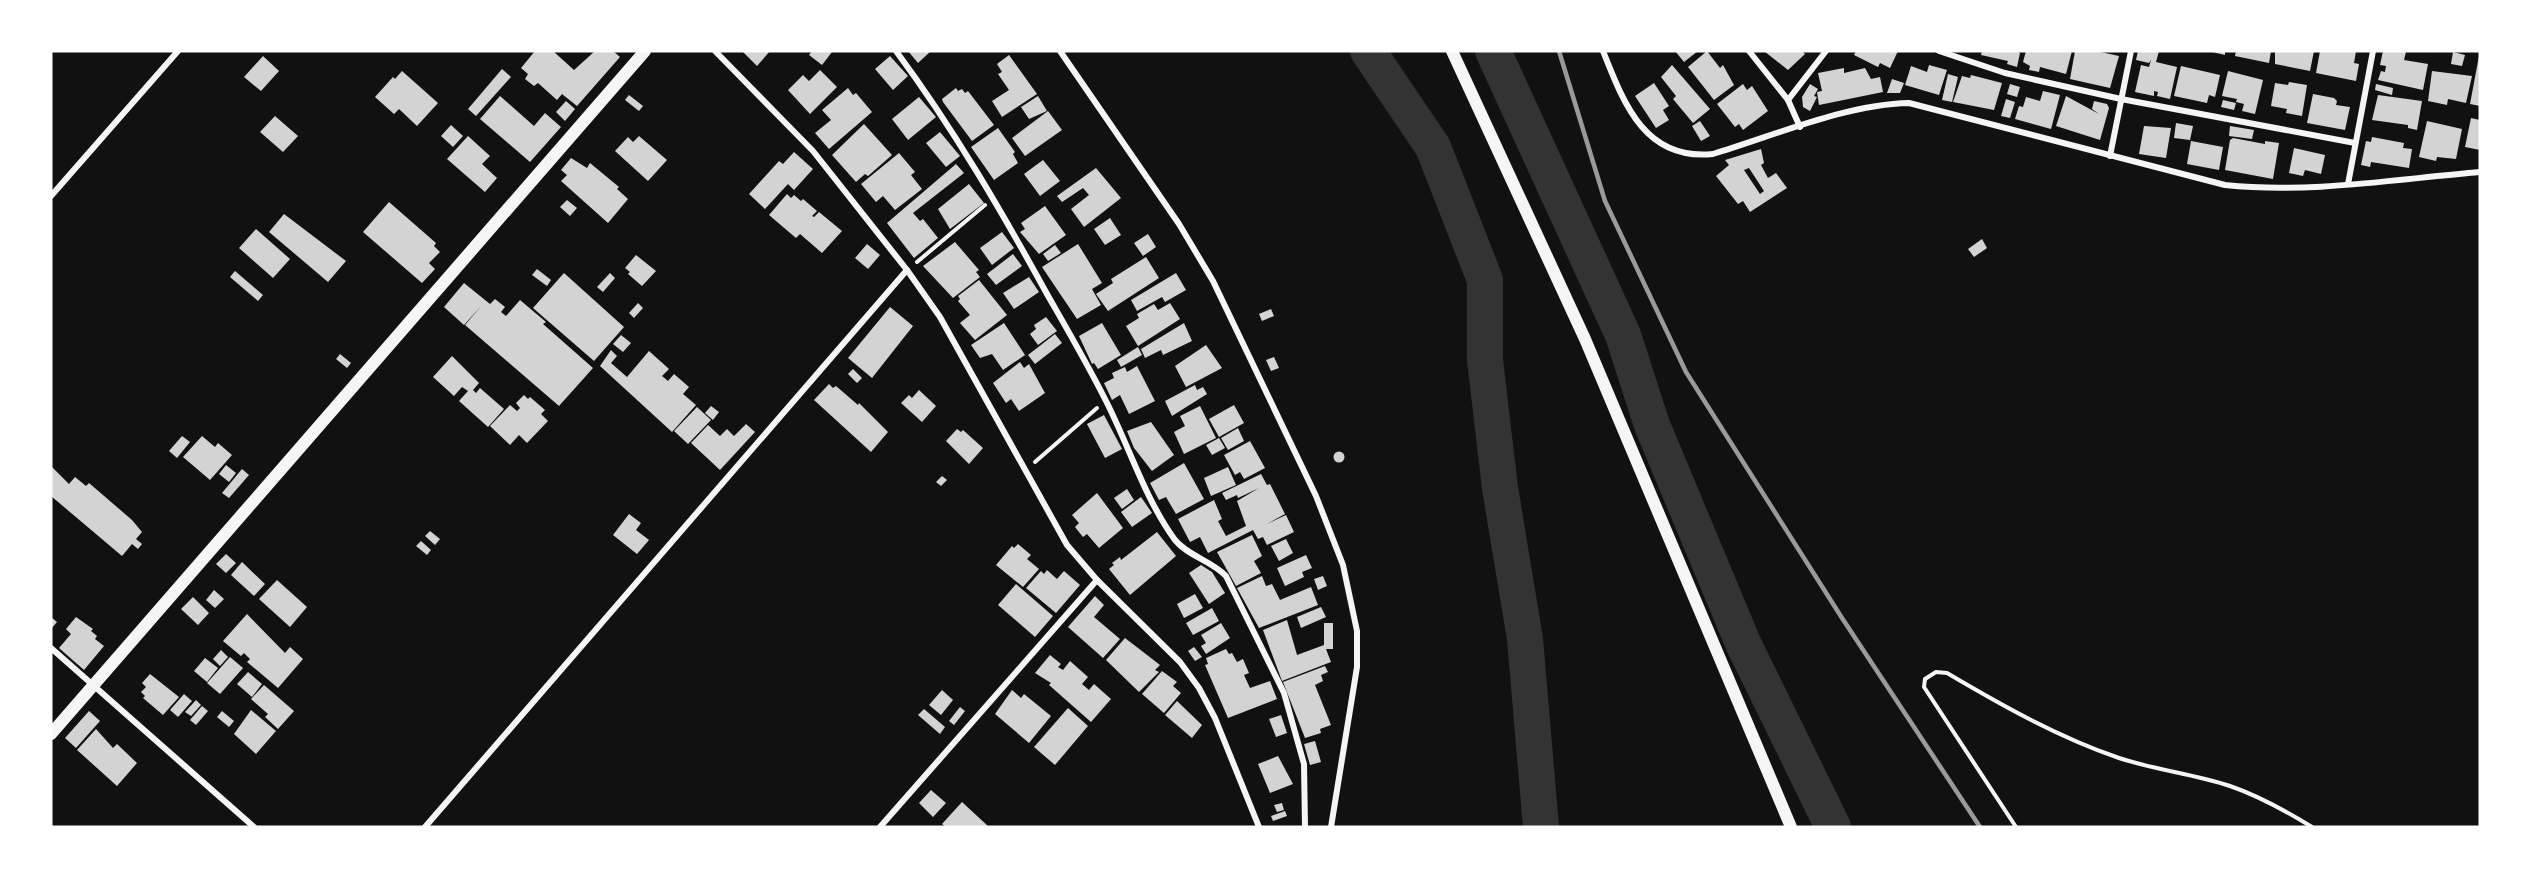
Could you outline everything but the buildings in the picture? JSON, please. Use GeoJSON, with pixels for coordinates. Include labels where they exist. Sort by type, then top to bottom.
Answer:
{"type":"FeatureCollection","features":[{"type":"Feature","properties":{"kind":"main road"},"geometry":{"type":"LineString","coordinates":[[51,734],[645,51]]}},
{"type":"Feature","properties":{"kind":"main road"},"geometry":{"type":"LineString","coordinates":[[1452,51],[1585,339],[1791,827]]}},
{"type":"Feature","properties":{"kind":"street"},"geometry":{"type":"LineString","coordinates":[[51,196],[178,51]]}},
{"type":"Feature","properties":{"kind":"street"},"geometry":{"type":"LineString","coordinates":[[715,51],[813,151],[907,270],[940,317],[1067,545],[1097,580],[1145,624],[1180,662],[1199,688],[1215,718],[1259,827]]}},
{"type":"Feature","properties":{"kind":"street"},"geometry":{"type":"LineString","coordinates":[[896,51],[931,97],[994,197],[1106,400],[1160,515],[1176,541],[1188,551],[1216,566],[1226,576],[1284,693],[1304,764],[1305,827]]}},
{"type":"Feature","properties":{"kind":"street"},"geometry":{"type":"LineString","coordinates":[[1060,51],[1179,224],[1214,281],[1316,496],[1343,565],[1357,631],[1357,667],[1331,827]]}},
{"type":"Feature","properties":{"kind":"street"},"geometry":{"type":"LineString","coordinates":[[1603,51],[1615,80],[1639,123],[1663,147],[1676,153],[1692,156],[1713,154],[1851,110],[1877,105],[1909,103],[2225,185],[2264,189],[2480,172]]}},
{"type":"Feature","properties":{"kind":"street"},"geometry":{"type":"LineString","coordinates":[[1749,51],[1788,100],[1800,127]]}},
{"type":"Feature","properties":{"kind":"street"},"geometry":{"type":"LineString","coordinates":[[1788,100],[1826,51]]}},
{"type":"Feature","properties":{"kind":"street"},"geometry":{"type":"LineString","coordinates":[[1939,51],[2005,73],[2121,99],[2355,143]]}},
{"type":"Feature","properties":{"kind":"street"},"geometry":{"type":"LineString","coordinates":[[2110,156],[2131,51]]}},
{"type":"Feature","properties":{"kind":"street"},"geometry":{"type":"LineString","coordinates":[[2348,184],[2373,51]]}},
{"type":"Feature","properties":{"kind":"street"},"geometry":{"type":"LineString","coordinates":[[424,827],[907,270]]}},
{"type":"Feature","properties":{"kind":"street"},"geometry":{"type":"LineString","coordinates":[[880,827],[1097,580]]}},
{"type":"Feature","properties":{"kind":"street"},"geometry":{"type":"LineString","coordinates":[[51,648],[254,827]]}},
{"type":"Feature","properties":{"kind":"path"},"geometry":{"type":"LineString","coordinates":[[907,270],[994,197]]}},
{"type":"Feature","properties":{"kind":"path"},"geometry":{"type":"LineString","coordinates":[[1026,471],[1106,400]]}},
{"type":"Feature","properties":{"kind":"path"},"geometry":{"type":"LineString","coordinates":[[2016,827],[1924,687],[1925,678],[1936,672],[1947,673],[2025,719],[2079,744],[2122,759],[2230,786],[2265,800],[2312,827]]}},
{"type":"Feature","properties":{"kind":"waterway"},"geometry":{"type":"LineString","coordinates":[[1368,51],[1433,147],[1485,280],[1485,360],[1500,488],[1525,639],[1541,827]]}},
{"type":"Feature","properties":{"kind":"waterway"},"geometry":{"type":"LineString","coordinates":[[1493,51],[1623,335],[1652,425],[1743,643],[1833,827]]}},
{"type":"Feature","properties":{"kind":"railway"},"geometry":{"type":"LineString","coordinates":[[1559,51],[1605,201],[1686,372],[1842,618],[1980,827]]}}]}
